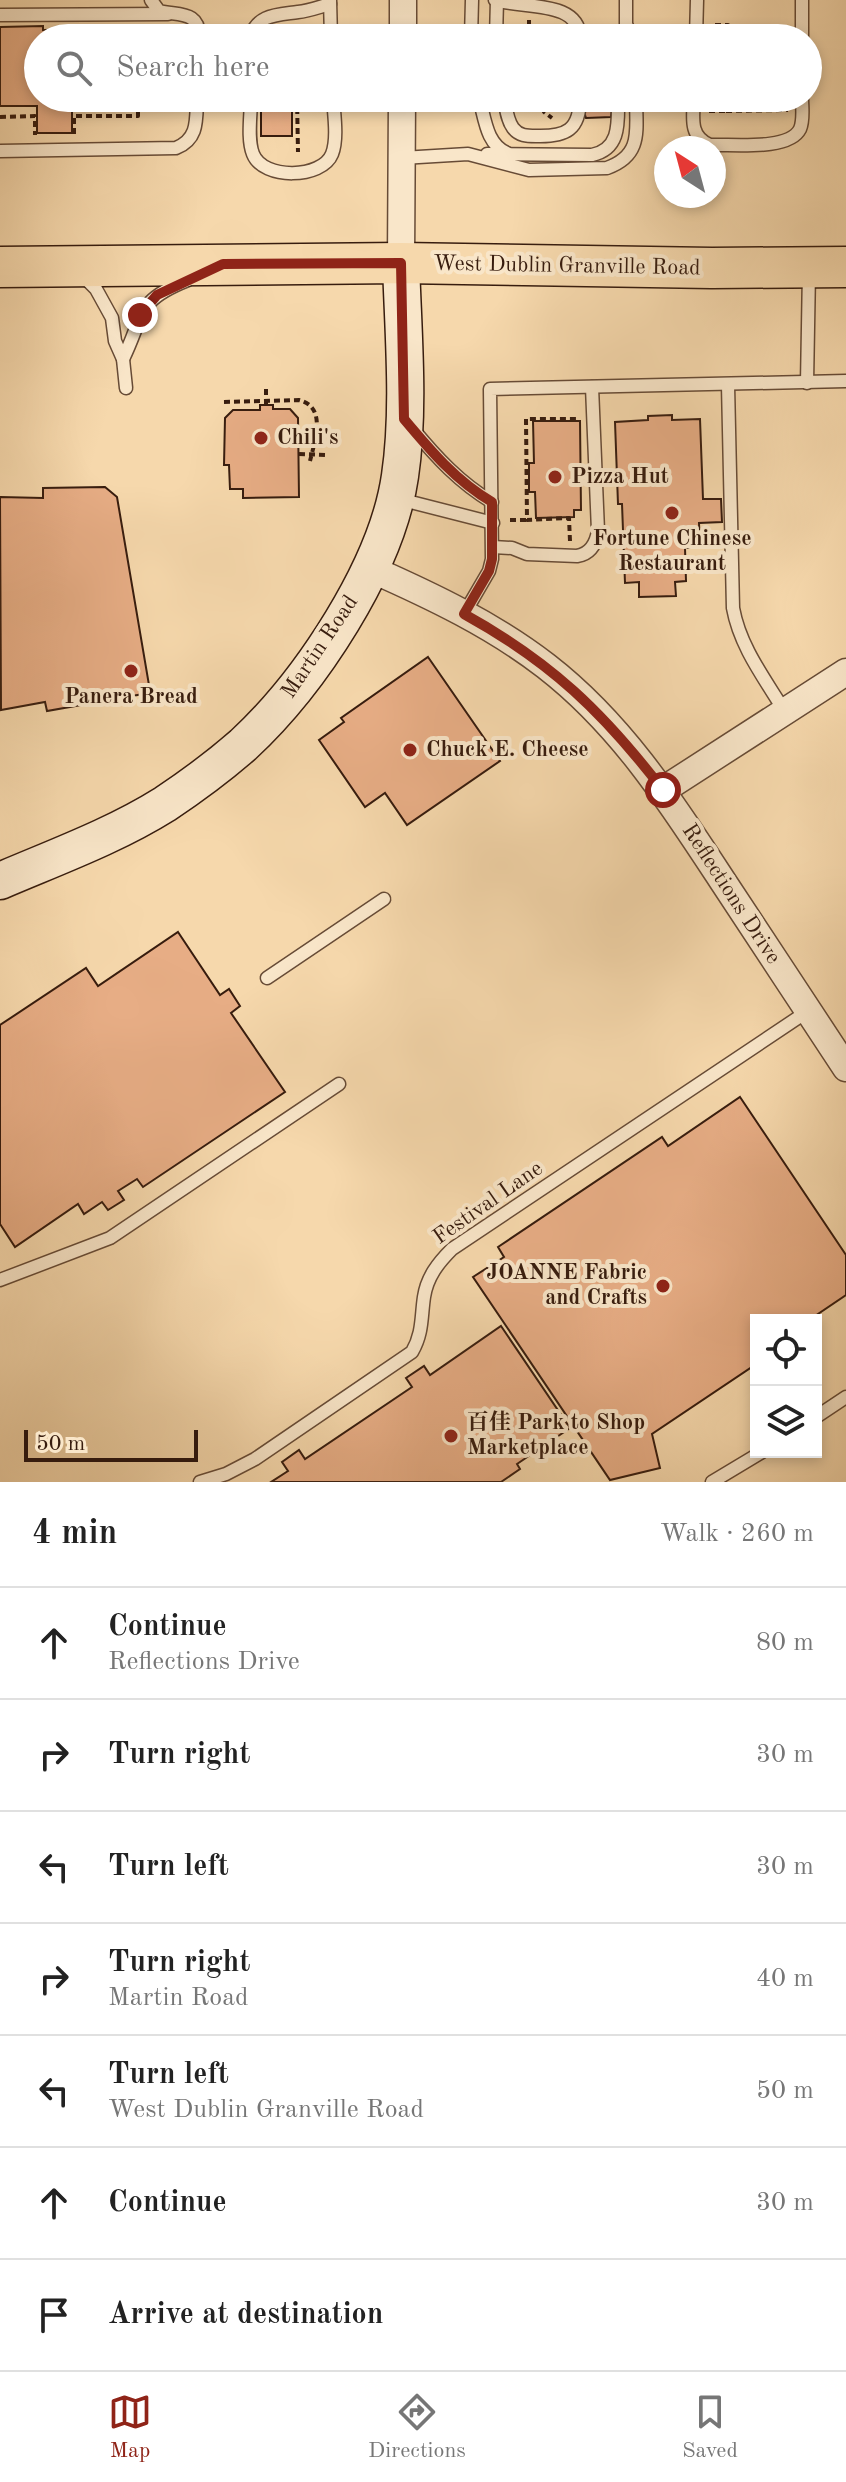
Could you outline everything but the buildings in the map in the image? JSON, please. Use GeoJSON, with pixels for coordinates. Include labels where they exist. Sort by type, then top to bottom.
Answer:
{"type":"FeatureCollection","features":[{"type":"Feature","properties":{"kind":"main road","name":"West Dublin Granville Road"},"geometry":{"type":"LineString","coordinates":[[0,267],[401,263],[827,267]]}},
{"type":"Feature","properties":{"kind":"street"},"geometry":{"type":"LineString","coordinates":[[403,0],[403,24]]}},
{"type":"Feature","properties":{"kind":"street"},"geometry":{"type":"LineString","coordinates":[[401,263],[402,112]]}},
{"type":"Feature","properties":{"kind":"street","name":"Martin Road"},"geometry":{"type":"LineString","coordinates":[[0,881],[121,828],[200,780],[243,745],[280,706],[341,621],[371,569],[386,532],[401,474],[404,419],[401,263]]}},
{"type":"Feature","properties":{"kind":"street","name":"Reflections Drive"},"geometry":{"type":"LineString","coordinates":[[371,569],[464,614],[522,649],[569,686],[605,720],[663,790],[846,1068]]}},
{"type":"Feature","properties":{"kind":"street"},"geometry":{"type":"LineString","coordinates":[[663,790],[846,672]]}},
{"type":"Feature","properties":{"kind":"lane"},"geometry":{"type":"LineString","coordinates":[[151,0],[155,8],[168,14]]}},
{"type":"Feature","properties":{"kind":"lane"},"geometry":{"type":"LineString","coordinates":[[471,24],[472,0]]}},
{"type":"Feature","properties":{"kind":"lane"},"geometry":{"type":"LineString","coordinates":[[496,24],[496,0],[512,4],[543,2],[558,5],[569,11],[578,24]]}},
{"type":"Feature","properties":{"kind":"lane"},"geometry":{"type":"LineString","coordinates":[[624,24],[626,0]]}},
{"type":"Feature","properties":{"kind":"lane"},"geometry":{"type":"LineString","coordinates":[[696,24],[697,0]]}},
{"type":"Feature","properties":{"kind":"lane"},"geometry":{"type":"LineString","coordinates":[[802,0],[802,24]]}},
{"type":"Feature","properties":{"kind":"lane"},"geometry":{"type":"LineString","coordinates":[[257,24],[265,18],[302,12],[330,2],[331,24]]}},
{"type":"Feature","properties":{"kind":"lane"},"geometry":{"type":"LineString","coordinates":[[0,15],[168,14],[185,15],[196,24]]}},
{"type":"Feature","properties":{"kind":"lane"},"geometry":{"type":"LineString","coordinates":[[625,18],[627,24]]}},
{"type":"Feature","properties":{"kind":"lane"},"geometry":{"type":"LineString","coordinates":[[0,151],[176,148],[187,142],[194,132],[196,112]]}},
{"type":"Feature","properties":{"kind":"lane"},"geometry":{"type":"LineString","coordinates":[[252,112],[253,153],[262,167],[276,172],[316,170],[328,162],[334,147],[333,112]]}},
{"type":"Feature","properties":{"kind":"lane"},"geometry":{"type":"LineString","coordinates":[[483,112],[497,148],[511,155]]}},
{"type":"Feature","properties":{"kind":"lane"},"geometry":{"type":"LineString","coordinates":[[508,112],[517,132],[522,135],[551,136],[561,135],[574,125],[579,112]]}},
{"type":"Feature","properties":{"kind":"lane"},"geometry":{"type":"LineString","coordinates":[[402,158],[468,154],[592,155],[603,152],[613,142],[618,129],[618,112]]}},
{"type":"Feature","properties":{"kind":"lane"},"geometry":{"type":"LineString","coordinates":[[468,154],[529,170],[598,169],[617,164],[633,149],[636,112]]}},
{"type":"Feature","properties":{"kind":"lane"},"geometry":{"type":"LineString","coordinates":[[694,112],[696,135],[710,145],[786,142],[800,128],[801,112]]}},
{"type":"Feature","properties":{"kind":"lane"},"geometry":{"type":"LineString","coordinates":[[123,359],[140,315],[157,295],[223,264]]}},
{"type":"Feature","properties":{"kind":"lane"},"geometry":{"type":"LineString","coordinates":[[77,267],[104,302],[112,318],[115,341],[123,359],[126,388]]}},
{"type":"Feature","properties":{"kind":"lane"},"geometry":{"type":"LineString","coordinates":[[807,383],[827,267]]}},
{"type":"Feature","properties":{"kind":"lane"},"geometry":{"type":"LineString","coordinates":[[464,614],[489,571],[493,547],[490,389],[846,381]]}},
{"type":"Feature","properties":{"kind":"lane"},"geometry":{"type":"LineString","coordinates":[[728,385],[733,608],[748,652],[785,712]]}},
{"type":"Feature","properties":{"kind":"lane"},"geometry":{"type":"LineString","coordinates":[[493,547],[512,548],[527,554],[584,555],[597,538],[586,387]]}},
{"type":"Feature","properties":{"kind":"lane"},"geometry":{"type":"LineString","coordinates":[[404,419],[444,464],[492,502]]}},
{"type":"Feature","properties":{"kind":"lane"},"geometry":{"type":"LineString","coordinates":[[396,498],[493,523]]}},
{"type":"Feature","properties":{"kind":"lane"},"geometry":{"type":"LineString","coordinates":[[267,978],[384,899]]}},
{"type":"Feature","properties":{"kind":"lane","name":"Festival Lane"},"geometry":{"type":"LineString","coordinates":[[200,1482],[226,1474],[255,1459],[412,1352],[422,1330],[427,1285],[441,1260],[452,1249],[808,1011]]}},
{"type":"Feature","properties":{"kind":"lane"},"geometry":{"type":"LineString","coordinates":[[0,1280],[110,1238],[339,1084]]}},
{"type":"Feature","properties":{"kind":"lane"},"geometry":{"type":"LineString","coordinates":[[822,1413],[846,1397]]}},
{"type":"Feature","properties":{"kind":"lane"},"geometry":{"type":"LineString","coordinates":[[712,1482],[752,1458]]}},
{"type":"Feature","properties":{"kind":"path"},"geometry":{"type":"LineString","coordinates":[[64,135],[74,135],[74,116],[138,116],[138,112]]}},
{"type":"Feature","properties":{"kind":"path"},"geometry":{"type":"LineString","coordinates":[[297,112],[298,152]]}},
{"type":"Feature","properties":{"kind":"path"},"geometry":{"type":"LineString","coordinates":[[544,112],[558,122]]}},
{"type":"Feature","properties":{"kind":"path"},"geometry":{"type":"LineString","coordinates":[[696,135],[708,129],[708,112]]}},
{"type":"Feature","properties":{"kind":"path"},"geometry":{"type":"LineString","coordinates":[[0,117],[35,116],[35,136],[44,135]]}},
{"type":"Feature","properties":{"kind":"path"},"geometry":{"type":"LineString","coordinates":[[266,385],[266,403]]}},
{"type":"Feature","properties":{"kind":"path"},"geometry":{"type":"LineString","coordinates":[[570,555],[569,518],[527,520],[526,419],[580,419],[586,387]]}},
{"type":"Feature","properties":{"kind":"path"},"geometry":{"type":"LineString","coordinates":[[224,402],[299,400],[312,406],[317,419],[310,461]]}},
{"type":"Feature","properties":{"kind":"path"},"geometry":{"type":"LineString","coordinates":[[299,454],[327,455]]}},
{"type":"Feature","properties":{"kind":"place","name":"Chili's"},"geometry":{"type":"Point","coordinates":[261,438]}},
{"type":"Feature","properties":{"kind":"place","name":"Pizza Hut"},"geometry":{"type":"Point","coordinates":[555,477]}},
{"type":"Feature","properties":{"kind":"place","name":"Fortune Chinese Restaurant"},"geometry":{"type":"Point","coordinates":[672,513]}},
{"type":"Feature","properties":{"kind":"place","name":"Panera Bread"},"geometry":{"type":"Point","coordinates":[131,671]}},
{"type":"Feature","properties":{"kind":"place","name":"Chuck E. Cheese"},"geometry":{"type":"Point","coordinates":[410,750]}},
{"type":"Feature","properties":{"kind":"place","name":"JOANNE Fabric and Crafts"},"geometry":{"type":"Point","coordinates":[663,1286]}},
{"type":"Feature","properties":{"kind":"place","name":"百佳 Park to Shop Marketplace"},"geometry":{"type":"Point","coordinates":[451,1436]}},
{"type":"Feature","properties":{"kind":"route"},"geometry":{"type":"LineString","coordinates":[[140,315],[157,295],[169,287],[223,264],[401,263],[404,419],[444,464],[492,502],[493,547],[489,571],[464,614],[522,649],[569,686],[626,743],[663,790]]}}]}
